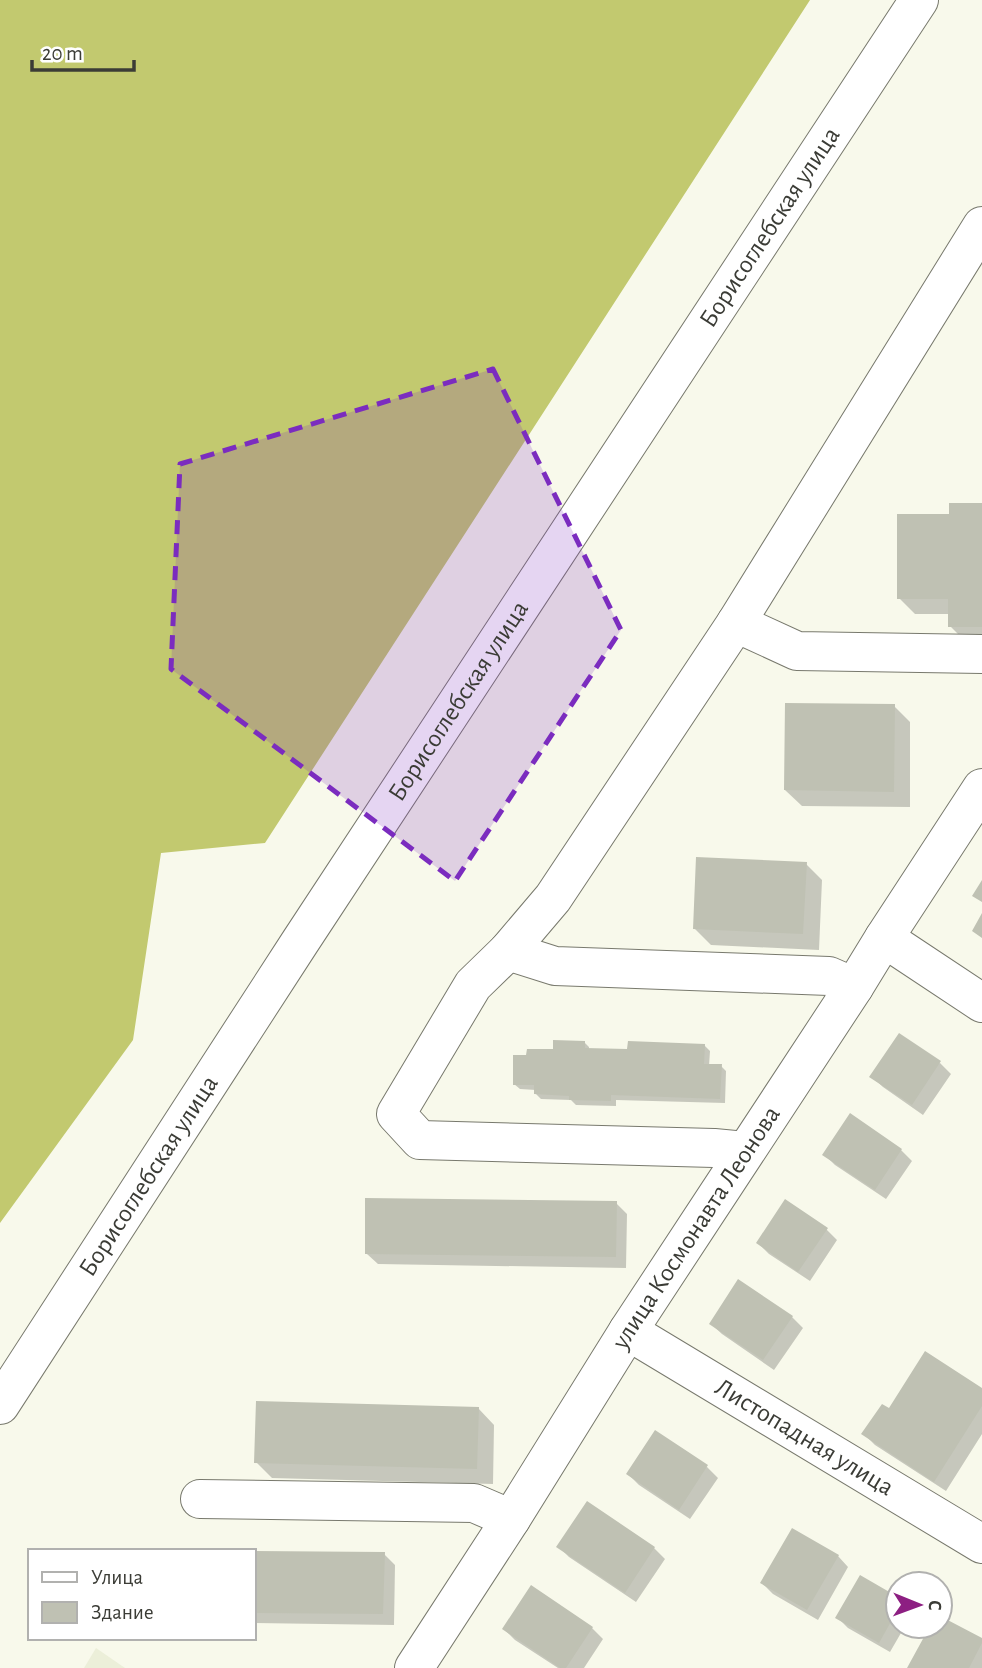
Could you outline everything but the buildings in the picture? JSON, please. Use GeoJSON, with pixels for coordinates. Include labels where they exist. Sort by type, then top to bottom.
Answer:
{"type":"FeatureCollection","features":[{"type":"Feature","properties":{"kind":"street","name":"Борисоглебская улица"},"geometry":{"type":"LineString","coordinates":[[0,1405],[300,942],[919,0]]}},
{"type":"Feature","properties":{"kind":"street"},"geometry":{"type":"LineString","coordinates":[[745,1151],[420,1140],[396,1114],[474,985],[554,898],[736,623],[979,238]]}},
{"type":"Feature","properties":{"kind":"street"},"geometry":{"type":"LineString","coordinates":[[736,623],[797,651],[982,654]]}},
{"type":"Feature","properties":{"kind":"street","name":"улица Космонавта Леонова"},"geometry":{"type":"LineString","coordinates":[[414,1668],[628,1331],[982,788]]}},
{"type":"Feature","properties":{"kind":"street"},"geometry":{"type":"LineString","coordinates":[[884,938],[982,1003]]}},
{"type":"Feature","properties":{"kind":"street"},"geometry":{"type":"LineString","coordinates":[[508,951],[555,966],[829,976],[854,987]]}},
{"type":"Feature","properties":{"kind":"street","name":"Листопадная улица"},"geometry":{"type":"LineString","coordinates":[[628,1331],[982,1544]]}},
{"type":"Feature","properties":{"kind":"street"},"geometry":{"type":"LineString","coordinates":[[200,1499],[474,1503],[511,1519]]}},
{"type":"Feature","properties":{"kind":"highlighted area"},"geometry":{"type":"Polygon","coordinates":[[[493,369],[621,630],[455,881],[171,669],[180,464],[493,369]]]}},
{"type":"Feature","properties":{"kind":"shaded area"},"geometry":{"type":"Polygon","coordinates":[[[96,1648],[125,1668],[84,1668],[96,1648]]]}},
{"type":"Feature","properties":{"kind":"green space"},"geometry":{"type":"Polygon","coordinates":[[[0,0],[810,0],[265,843],[161,853],[133,1040],[0,1223],[0,0]]]}}]}
